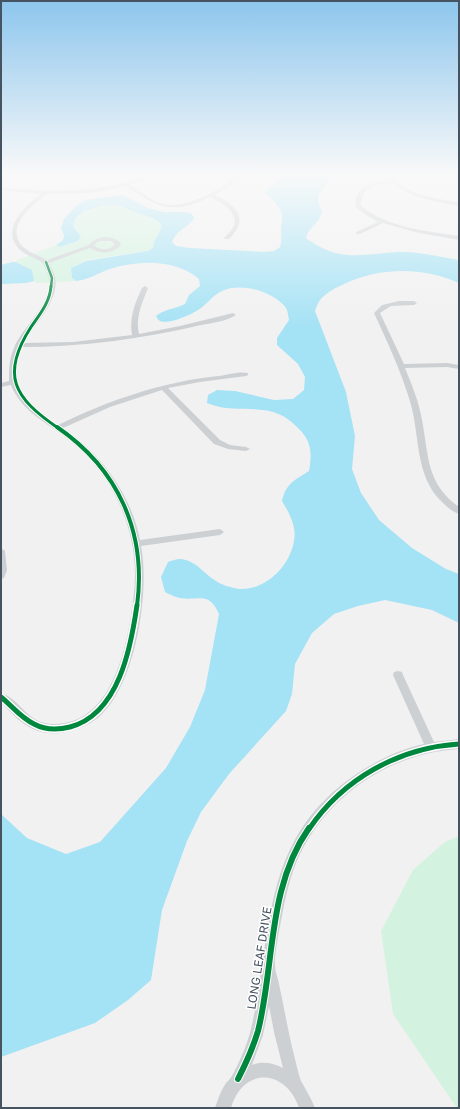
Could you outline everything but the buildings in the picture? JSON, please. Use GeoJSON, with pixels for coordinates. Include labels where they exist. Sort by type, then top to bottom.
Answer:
{"type":"FeatureCollection","features":[{"type":"Feature","properties":{"kind":"street"},"geometry":{"type":"LineString","coordinates":[[1,697],[28,721],[42,727],[57,730],[71,728],[88,720],[104,706],[120,677],[132,643],[140,573],[137,544],[127,513],[116,487],[78,442],[37,414],[21,396],[13,383],[12,358],[24,334],[42,311],[48,299],[53,277],[46,262],[22,248],[15,241],[12,233],[12,226]]}},
{"type":"Feature","properties":{"kind":"street"},"geometry":{"type":"LineString","coordinates":[[227,238],[233,233],[234,226]]}},
{"type":"Feature","properties":{"kind":"street"},"geometry":{"type":"LineString","coordinates":[[358,233],[374,226]]}},
{"type":"Feature","properties":{"kind":"street"},"geometry":{"type":"LineString","coordinates":[[398,226],[459,238]]}},
{"type":"Feature","properties":{"kind":"street"},"geometry":{"type":"LineString","coordinates":[[46,262],[91,246]]}},
{"type":"Feature","properties":{"kind":"street"},"geometry":{"type":"LineString","coordinates":[[136,337],[133,327],[137,305],[145,288]]}},
{"type":"Feature","properties":{"kind":"street"},"geometry":{"type":"LineString","coordinates":[[414,303],[389,304],[381,307],[377,313],[402,366],[417,412],[426,465],[430,479],[439,495],[459,511]]}},
{"type":"Feature","properties":{"kind":"street"},"geometry":{"type":"LineString","coordinates":[[18,345],[76,344],[136,337],[192,326],[233,315]]}},
{"type":"Feature","properties":{"kind":"street"},"geometry":{"type":"LineString","coordinates":[[402,366],[447,365],[459,367]]}},
{"type":"Feature","properties":{"kind":"street"},"geometry":{"type":"LineString","coordinates":[[58,428],[89,412],[117,401],[194,381],[246,374]]}},
{"type":"Feature","properties":{"kind":"street"},"geometry":{"type":"LineString","coordinates":[[1,385],[13,383]]}},
{"type":"Feature","properties":{"kind":"street"},"geometry":{"type":"LineString","coordinates":[[164,388],[217,442],[228,447],[246,449]]}},
{"type":"Feature","properties":{"kind":"street"},"geometry":{"type":"LineString","coordinates":[[137,544],[220,532]]}},
{"type":"Feature","properties":{"kind":"street"},"geometry":{"type":"LineString","coordinates":[[1,551],[1,576]]}},
{"type":"Feature","properties":{"kind":"street"},"geometry":{"type":"LineString","coordinates":[[398,675],[430,746]]}},
{"type":"Feature","properties":{"kind":"street","name":"LONG LEAF DRIVE"},"geometry":{"type":"LineString","coordinates":[[222,1107],[229,1091],[238,1080],[258,1030],[269,966],[275,918],[284,879],[298,846],[319,814],[343,789],[371,770],[401,755],[430,746],[459,744]]}},
{"type":"Feature","properties":{"kind":"street","name":"LONG LEAF DRIVE"},"geometry":{"type":"LineString","coordinates":[[269,966],[281,1032],[295,1085]]}},
{"type":"Feature","properties":{"kind":"street"},"geometry":{"type":"LineString","coordinates":[[238,1080],[249,1073],[261,1069],[273,1071],[285,1076],[295,1085],[302,1095],[307,1108]]}},
{"type":"Feature","properties":{"kind":"green space"},"geometry":{"type":"Polygon","coordinates":[[[74,226],[162,226],[154,242],[153,248],[148,251],[86,260],[71,268],[72,278],[75,281],[36,283],[34,281],[32,270],[15,261],[56,245],[60,247],[78,241],[81,236],[73,227],[74,226]]]}},
{"type":"Feature","properties":{"kind":"green space"},"geometry":{"type":"Polygon","coordinates":[[[459,836],[459,1108],[457,1108],[393,1014],[381,931],[413,870],[445,842],[459,836]]]}},
{"type":"Feature","properties":{"kind":"water"},"geometry":{"type":"Polygon","coordinates":[[[62,226],[73,226],[81,236],[78,241],[60,247],[56,245],[63,240],[64,236],[61,228],[62,226]]]}},
{"type":"Feature","properties":{"kind":"water"},"geometry":{"type":"Polygon","coordinates":[[[162,226],[188,226],[177,234],[172,242],[176,246],[263,252],[274,251],[280,247],[281,226],[314,226],[306,238],[318,246],[340,254],[361,255],[406,252],[421,253],[459,260],[459,283],[445,277],[415,271],[384,272],[369,275],[337,287],[320,300],[315,311],[346,392],[355,436],[352,469],[361,493],[379,520],[412,548],[446,569],[459,574],[459,623],[432,610],[385,600],[358,606],[334,614],[312,633],[295,664],[292,694],[286,711],[229,774],[201,812],[187,841],[162,910],[151,980],[128,1000],[95,1023],[1,1057],[1,814],[27,838],[66,854],[100,842],[166,768],[190,727],[205,690],[219,614],[211,602],[203,598],[180,598],[165,592],[161,577],[168,562],[180,559],[186,560],[218,582],[236,589],[249,589],[267,581],[282,568],[292,550],[294,541],[295,535],[290,515],[282,501],[284,495],[286,490],[295,480],[309,471],[311,459],[309,444],[303,434],[288,419],[277,413],[266,410],[220,407],[207,403],[208,395],[217,390],[235,391],[274,400],[293,399],[304,390],[305,377],[298,364],[277,345],[277,338],[289,320],[287,309],[281,302],[256,290],[238,287],[229,288],[213,297],[201,308],[187,316],[169,322],[164,322],[158,320],[156,316],[166,310],[185,304],[189,295],[200,286],[199,279],[189,272],[168,265],[145,263],[121,266],[76,281],[72,278],[71,268],[86,261],[148,251],[153,248],[154,242],[162,226]]]}},
{"type":"Feature","properties":{"kind":"water"},"geometry":{"type":"Polygon","coordinates":[[[16,262],[32,270],[34,281],[26,283],[1,284],[1,265],[16,262]]]}},
{"type":"Feature","properties":{"kind":"cycle path"},"geometry":{"type":"LineString","coordinates":[[1,697],[27,720],[40,727],[54,729],[68,727],[81,723],[91,717],[106,702],[121,672],[132,642],[139,594],[139,555],[135,536],[130,518],[113,484],[91,455],[77,442],[40,416],[23,400],[17,392],[13,382],[12,364],[17,349],[25,334],[44,307],[51,293],[52,278],[46,262]]}},
{"type":"Feature","properties":{"kind":"cycle path"},"geometry":{"type":"LineString","coordinates":[[238,1079],[247,1061],[258,1029],[265,992],[275,917],[284,880],[296,850],[313,822],[335,798],[347,788],[383,764],[395,758],[420,750],[459,744]]}}]}
